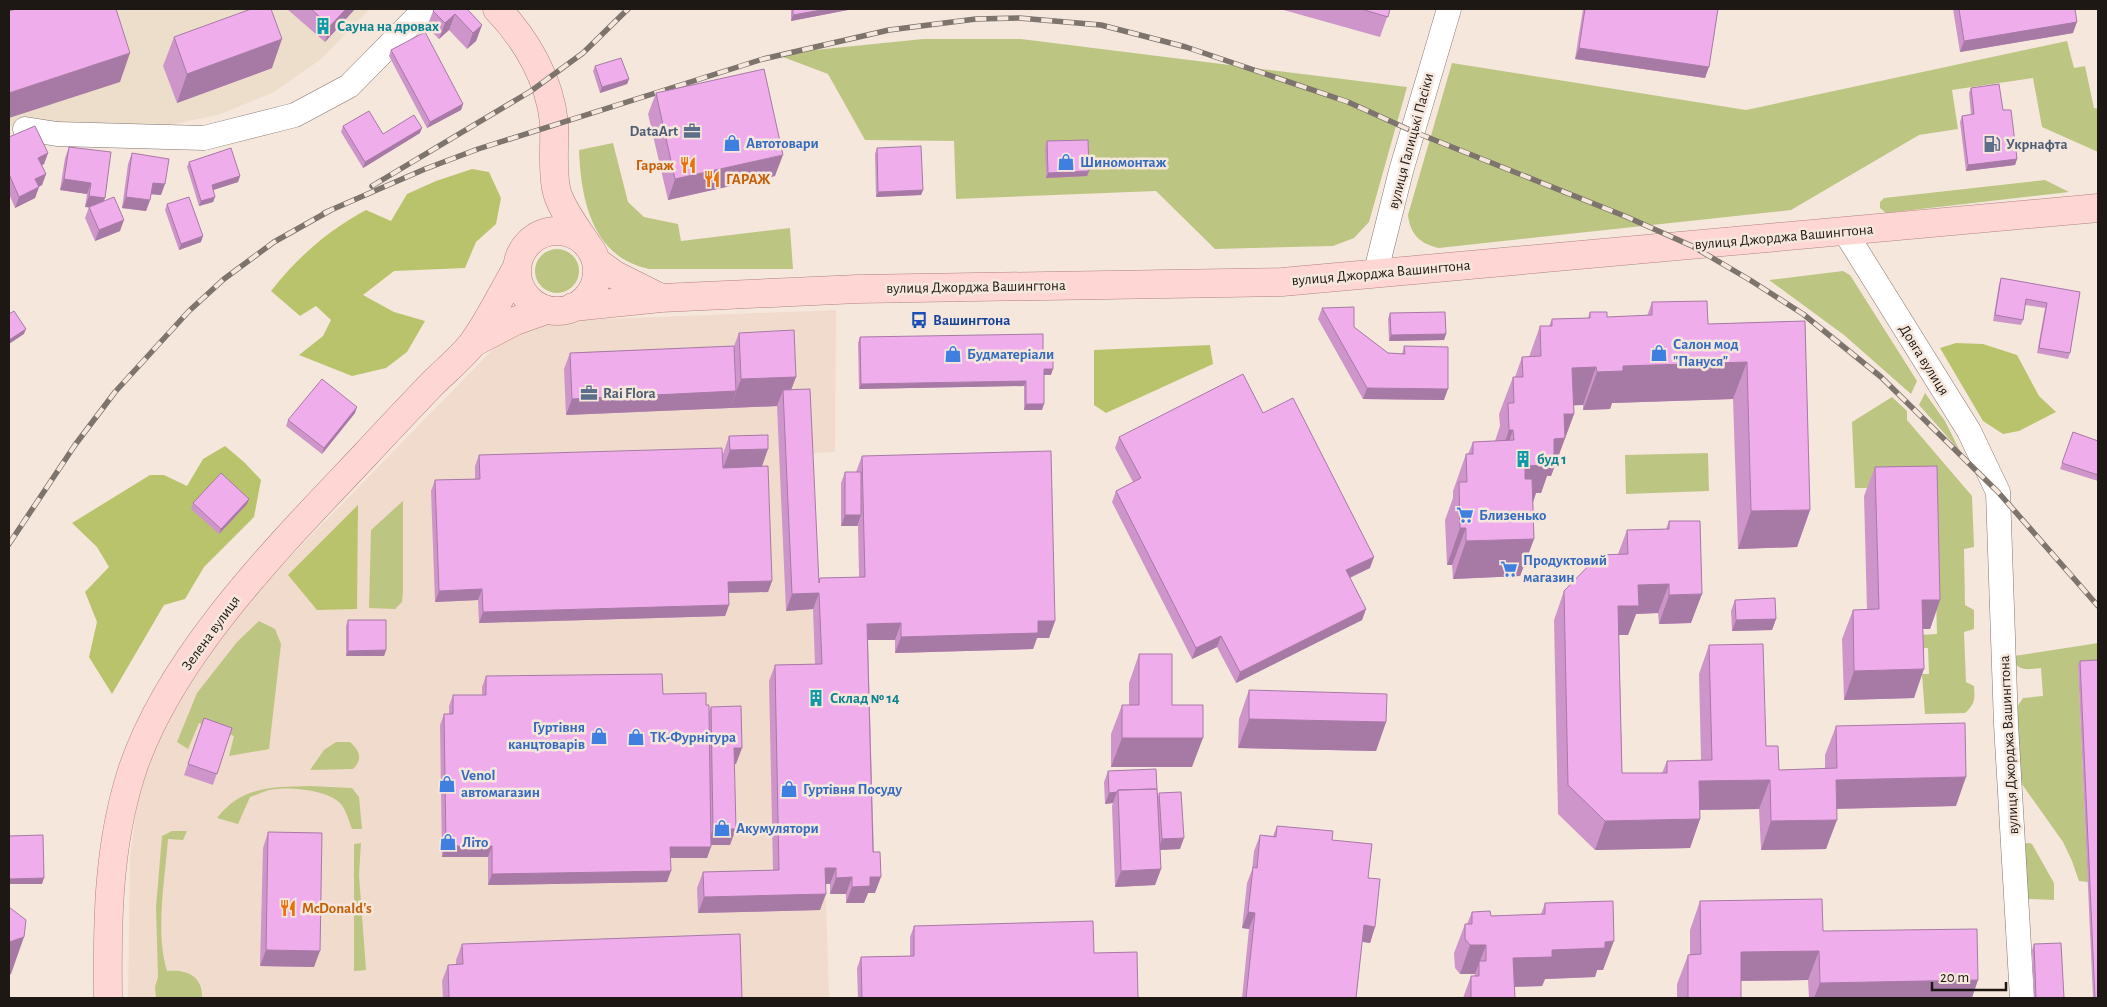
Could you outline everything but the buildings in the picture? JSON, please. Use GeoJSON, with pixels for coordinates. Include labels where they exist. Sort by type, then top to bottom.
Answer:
{"type":"FeatureCollection","features":[{"type":"Feature","properties":{"kind":"main road"},"geometry":{"type":"LineString","coordinates":[[497,9],[525,43],[547,86],[554,124],[556,189],[570,217],[592,253],[597,277],[593,289],[586,300],[573,307],[560,310],[546,310],[524,294],[518,282],[516,268],[520,254],[531,239],[556,189]]}},
{"type":"Feature","properties":{"kind":"main road","name":"вулиця Джорджа Вашингтона"},"geometry":{"type":"LineString","coordinates":[[573,307],[661,298],[858,289],[1282,282],[2098,208]]}},
{"type":"Feature","properties":{"kind":"main road"},"geometry":{"type":"LineString","coordinates":[[531,239],[544,232],[559,231],[572,233],[592,253]]}},
{"type":"Feature","properties":{"kind":"main road","name":"вулиця Джорджа Вашингтона"},"geometry":{"type":"LineString","coordinates":[[592,253],[615,275],[661,298]]}},
{"type":"Feature","properties":{"kind":"main road","name":"Зелена вулиця"},"geometry":{"type":"LineString","coordinates":[[108,998],[109,888],[116,833],[131,775],[153,720],[220,616],[336,486],[472,344],[516,268]]}},
{"type":"Feature","properties":{"kind":"main road","name":"Зелена вулиця"},"geometry":{"type":"LineString","coordinates":[[472,344],[515,321],[546,310]]}},
{"type":"Feature","properties":{"kind":"street"},"geometry":{"type":"LineString","coordinates":[[25,129],[57,134],[204,138],[295,115],[349,86],[425,9]]}},
{"type":"Feature","properties":{"kind":"street","name":"вулиця Галицькі Пасіки"},"geometry":{"type":"LineString","coordinates":[[1375,275],[1401,171],[1449,9]]}},
{"type":"Feature","properties":{"kind":"street","name":"Довга вулиця"},"geometry":{"type":"LineString","coordinates":[[1845,232],[1969,430],[1998,492]]}},
{"type":"Feature","properties":{"kind":"street","name":"вулиця Джорджа Вашингтона"},"geometry":{"type":"LineString","coordinates":[[1998,492],[2006,724],[2012,802],[2016,930],[2022,998]]}},
{"type":"Feature","properties":{"kind":"shaded area"},"geometry":{"type":"Polygon","coordinates":[[[9,9],[370,9],[320,60],[274,92],[218,115],[140,131],[57,134],[9,126],[9,9]]]}},
{"type":"Feature","properties":{"kind":"shaded area"},"geometry":{"type":"Polygon","coordinates":[[[836,310],[835,452],[812,453],[829,998],[128,998],[130,857],[142,769],[176,701],[222,634],[265,583],[501,341],[526,329],[558,321],[836,310]]]}},
{"type":"Feature","properties":{"kind":"green space"},"geometry":{"type":"Polygon","coordinates":[[[923,39],[1021,39],[1407,87],[1369,222],[1354,238],[1333,246],[1215,249],[1156,191],[956,199],[954,141],[865,140],[828,74],[775,54],[923,39]]]}},
{"type":"Feature","properties":{"kind":"green space"},"geometry":{"type":"Polygon","coordinates":[[[2067,41],[2074,68],[2085,66],[2094,108],[2098,109],[2098,152],[2042,127],[2033,78],[1952,90],[1958,129],[1919,135],[1791,210],[1439,248],[1421,241],[1414,233],[1409,222],[1408,215],[1452,63],[1746,110],[2067,41]]]}},
{"type":"Feature","properties":{"kind":"green space"},"geometry":{"type":"Polygon","coordinates":[[[613,143],[628,202],[644,217],[678,224],[681,241],[790,228],[793,269],[649,269],[630,262],[614,252],[602,239],[593,224],[583,188],[579,150],[613,143]]]}},
{"type":"Feature","properties":{"kind":"green space"},"geometry":{"type":"Polygon","coordinates":[[[472,169],[489,172],[501,198],[496,224],[476,242],[465,268],[394,271],[363,295],[394,312],[425,321],[407,352],[386,368],[352,376],[299,355],[323,336],[331,320],[316,306],[300,316],[271,291],[292,267],[326,236],[366,210],[391,221],[407,194],[436,181],[472,169]]]}},
{"type":"Feature","properties":{"kind":"green space"},"geometry":{"type":"Polygon","coordinates":[[[2045,180],[2069,192],[1886,213],[1880,208],[1880,202],[1884,198],[2045,180]]]}},
{"type":"Feature","properties":{"kind":"green space"},"geometry":{"type":"Polygon","coordinates":[[[557,249],[569,253],[575,259],[579,271],[575,283],[569,289],[557,293],[545,289],[539,283],[535,271],[539,259],[545,253],[557,249]]]}},
{"type":"Feature","properties":{"kind":"green space"},"geometry":{"type":"Polygon","coordinates":[[[1843,271],[1850,275],[1917,381],[1911,394],[1844,335],[1769,280],[1843,271]]]}},
{"type":"Feature","properties":{"kind":"green space"},"geometry":{"type":"Polygon","coordinates":[[[1956,343],[1983,344],[2017,355],[2039,396],[2056,412],[2019,431],[2003,434],[1983,421],[1940,348],[1956,343]]]}},
{"type":"Feature","properties":{"kind":"green space"},"geometry":{"type":"Polygon","coordinates":[[[1210,345],[1213,364],[1106,413],[1094,405],[1094,350],[1210,345]]]}},
{"type":"Feature","properties":{"kind":"green space"},"geometry":{"type":"Polygon","coordinates":[[[1925,393],[1945,421],[1960,451],[1919,405],[1925,393]]]}},
{"type":"Feature","properties":{"kind":"green space"},"geometry":{"type":"Polygon","coordinates":[[[1892,397],[1907,411],[1907,420],[1972,496],[1974,547],[1964,549],[1965,605],[1974,610],[1974,629],[1964,632],[1966,682],[1974,686],[1974,701],[1965,713],[1925,714],[1922,674],[1929,674],[1928,648],[1921,648],[1920,635],[1937,634],[1933,488],[1855,488],[1852,422],[1892,397]]]}},
{"type":"Feature","properties":{"kind":"green space"},"geometry":{"type":"Polygon","coordinates":[[[225,446],[261,480],[254,517],[204,567],[185,599],[164,605],[112,694],[89,657],[97,622],[85,592],[109,567],[97,547],[72,523],[150,475],[164,475],[187,486],[203,459],[225,446]]]}},
{"type":"Feature","properties":{"kind":"green space"},"geometry":{"type":"Polygon","coordinates":[[[1708,453],[1709,491],[1626,494],[1625,455],[1708,453]]]}},
{"type":"Feature","properties":{"kind":"green space"},"geometry":{"type":"Polygon","coordinates":[[[403,501],[402,602],[395,609],[369,608],[371,530],[403,501]]]}},
{"type":"Feature","properties":{"kind":"green space"},"geometry":{"type":"Polygon","coordinates":[[[358,505],[357,609],[317,610],[288,575],[358,505]]]}},
{"type":"Feature","properties":{"kind":"green space"},"geometry":{"type":"Polygon","coordinates":[[[259,621],[275,629],[281,644],[269,749],[229,756],[234,736],[199,723],[188,749],[177,742],[197,693],[237,642],[259,621]]]}},
{"type":"Feature","properties":{"kind":"green space"},"geometry":{"type":"Polygon","coordinates":[[[2098,643],[2098,665],[2078,666],[2088,882],[2079,881],[2063,842],[2019,780],[2017,707],[2023,698],[2043,696],[2041,668],[2020,668],[2014,656],[2098,643]]]}},
{"type":"Feature","properties":{"kind":"green space"},"geometry":{"type":"Polygon","coordinates":[[[336,742],[350,742],[358,752],[358,762],[353,769],[310,770],[324,750],[336,742]]]}},
{"type":"Feature","properties":{"kind":"green space"},"geometry":{"type":"Polygon","coordinates":[[[309,786],[352,788],[359,797],[362,829],[352,829],[344,809],[335,799],[317,792],[286,788],[269,790],[250,797],[238,824],[217,818],[237,800],[258,790],[309,786]]]}},
{"type":"Feature","properties":{"kind":"green space"},"geometry":{"type":"Polygon","coordinates":[[[172,831],[187,831],[183,840],[168,839],[161,923],[163,956],[167,971],[181,971],[197,979],[202,990],[202,998],[156,998],[155,987],[158,977],[156,907],[162,836],[172,831]]]}},
{"type":"Feature","properties":{"kind":"green space"},"geometry":{"type":"Polygon","coordinates":[[[361,843],[359,875],[366,970],[354,971],[354,844],[361,843]]]}},
{"type":"Feature","properties":{"kind":"green space"},"geometry":{"type":"Polygon","coordinates":[[[2023,844],[2032,844],[2054,883],[2054,900],[2029,899],[2029,915],[2020,903],[2023,844]]]}},
{"type":"Feature","properties":{"kind":"railway"},"geometry":{"type":"LineString","coordinates":[[372,186],[531,91],[583,53],[628,9]]}},
{"type":"Feature","properties":{"kind":"railway"},"geometry":{"type":"LineString","coordinates":[[324,213],[425,169],[478,149],[763,59],[889,30],[976,19],[1019,18],[1101,25],[1186,47],[1348,102],[1412,131],[1627,217],[1692,246],[1803,314],[1881,377],[1998,492],[2098,606]]}},
{"type":"Feature","properties":{"kind":"railway"},"geometry":{"type":"LineString","coordinates":[[9,544],[75,445],[115,392],[189,311],[224,279],[274,242],[331,210]]}},
{"type":"Feature","properties":{"kind":"place","name":"Сауна на дровах"},"geometry":{"type":"Point","coordinates":[323,26]}},
{"type":"Feature","properties":{"kind":"place","name":"DataArt"},"geometry":{"type":"Point","coordinates":[692,131]}},
{"type":"Feature","properties":{"kind":"place","name":"Автотовари"},"geometry":{"type":"Point","coordinates":[732,143]}},
{"type":"Feature","properties":{"kind":"place","name":"Укрнафта"},"geometry":{"type":"Point","coordinates":[1992,144]}},
{"type":"Feature","properties":{"kind":"place","name":"Шиномонтаж"},"geometry":{"type":"Point","coordinates":[1066,162]}},
{"type":"Feature","properties":{"kind":"place","name":"Гараж"},"geometry":{"type":"Point","coordinates":[688,165]}},
{"type":"Feature","properties":{"kind":"place","name":"ГАРАЖ"},"geometry":{"type":"Point","coordinates":[712,179]}},
{"type":"Feature","properties":{"kind":"place","name":"Вашингтона"},"geometry":{"type":"Point","coordinates":[919,320]}},
{"type":"Feature","properties":{"kind":"place","name":"Салон мод \"Пануся\""},"geometry":{"type":"Point","coordinates":[1659,353]}},
{"type":"Feature","properties":{"kind":"place","name":"Будматеріали"},"geometry":{"type":"Point","coordinates":[953,354]}},
{"type":"Feature","properties":{"kind":"place","name":"Rai Flora"},"geometry":{"type":"Point","coordinates":[589,393]}},
{"type":"Feature","properties":{"kind":"place","name":"буд 1"},"geometry":{"type":"Point","coordinates":[1523,459]}},
{"type":"Feature","properties":{"kind":"place","name":"Близенько"},"geometry":{"type":"Point","coordinates":[1465,515]}},
{"type":"Feature","properties":{"kind":"place","name":"Продуктовий магазин"},"geometry":{"type":"Point","coordinates":[1509,569]}},
{"type":"Feature","properties":{"kind":"place","name":"Склад № 14"},"geometry":{"type":"Point","coordinates":[816,698]}},
{"type":"Feature","properties":{"kind":"place","name":"Гуртівня канцтоварів"},"geometry":{"type":"Point","coordinates":[599,736]}},
{"type":"Feature","properties":{"kind":"place","name":"ТК-Фурнітура"},"geometry":{"type":"Point","coordinates":[636,737]}},
{"type":"Feature","properties":{"kind":"place","name":"Venol автомагазин"},"geometry":{"type":"Point","coordinates":[447,784]}},
{"type":"Feature","properties":{"kind":"place","name":"Гуртівня Посуду"},"geometry":{"type":"Point","coordinates":[789,789]}},
{"type":"Feature","properties":{"kind":"place","name":"Акумулятори"},"geometry":{"type":"Point","coordinates":[722,828]}},
{"type":"Feature","properties":{"kind":"place","name":"Літо"},"geometry":{"type":"Point","coordinates":[448,842]}},
{"type":"Feature","properties":{"kind":"place","name":"McDonald's"},"geometry":{"type":"Point","coordinates":[288,908]}}]}
